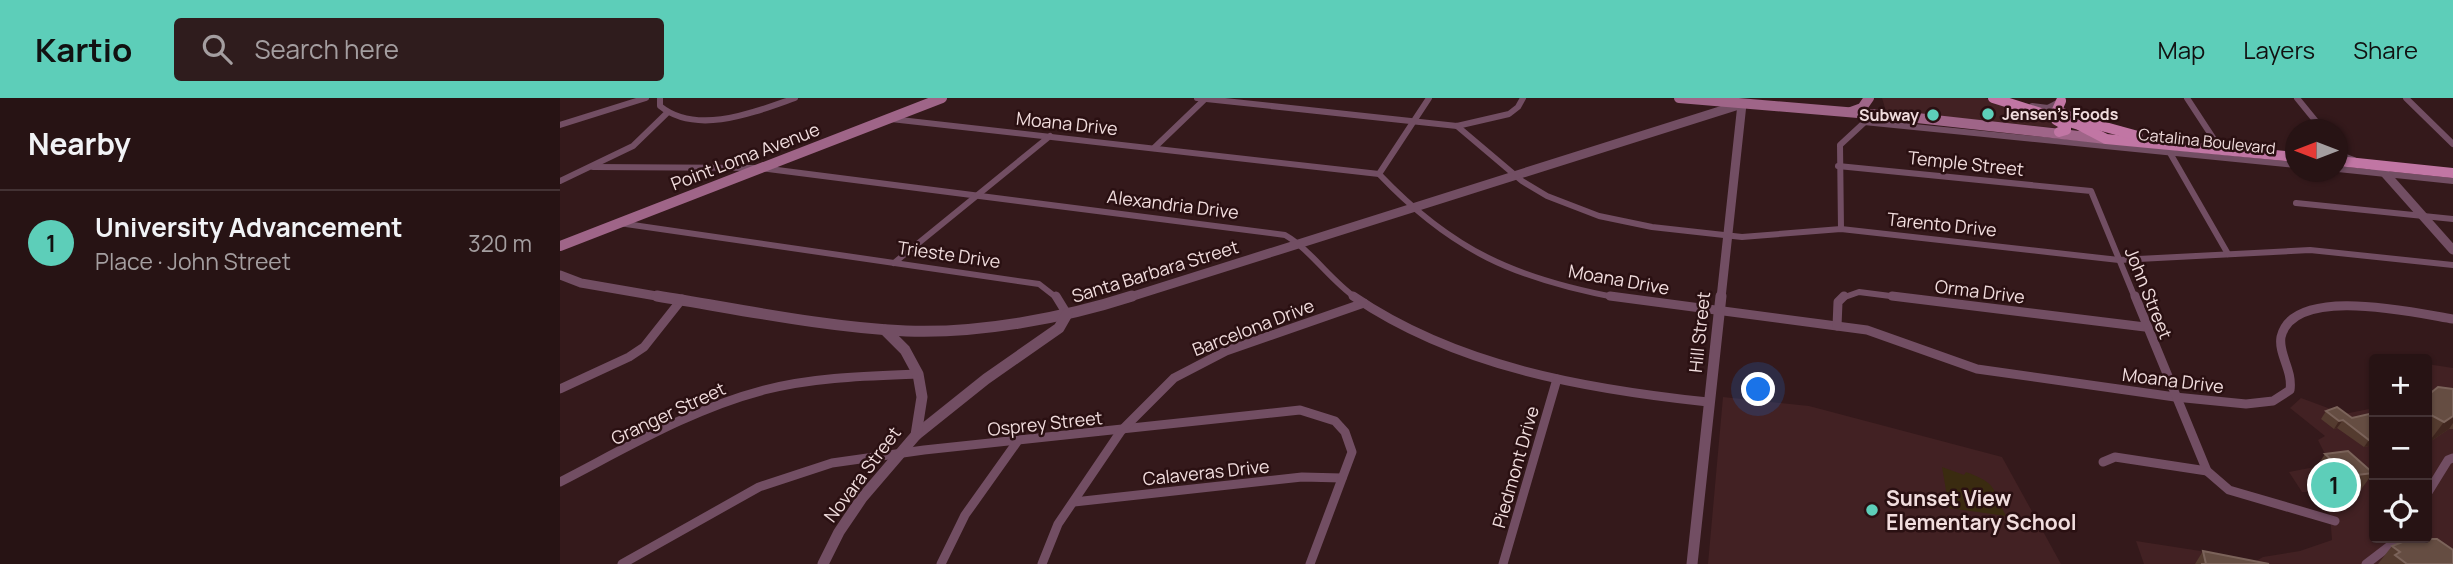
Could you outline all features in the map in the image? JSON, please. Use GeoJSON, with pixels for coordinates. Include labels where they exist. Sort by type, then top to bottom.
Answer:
{"type":"FeatureCollection","features":[{"type":"Feature","properties":{"kind":"main road","name":"Point Loma Avenue"},"geometry":{"type":"LineString","coordinates":[[560,246],[942,98]]}},
{"type":"Feature","properties":{"kind":"main road","name":"Catalina Boulevard"},"geometry":{"type":"LineString","coordinates":[[1679,98],[1842,113],[1868,119],[1882,117],[2059,132],[2285,157]]}},
{"type":"Feature","properties":{"kind":"main road"},"geometry":{"type":"LineString","coordinates":[[1842,113],[1859,109],[1870,98]]}},
{"type":"Feature","properties":{"kind":"main road"},"geometry":{"type":"LineString","coordinates":[[1868,119],[1870,98]]}},
{"type":"Feature","properties":{"kind":"main road"},"geometry":{"type":"LineString","coordinates":[[1993,98],[2079,125],[2106,139]]}},
{"type":"Feature","properties":{"kind":"main road"},"geometry":{"type":"LineString","coordinates":[[2007,98],[2077,120],[2196,147]]}},
{"type":"Feature","properties":{"kind":"main road"},"geometry":{"type":"LineString","coordinates":[[2063,100],[2056,110],[2077,120]]}},
{"type":"Feature","properties":{"kind":"main road","name":"Catalina Boulevard"},"geometry":{"type":"LineString","coordinates":[[1882,117],[2042,135],[2091,137]]}},
{"type":"Feature","properties":{"kind":"main road"},"geometry":{"type":"LineString","coordinates":[[2050,117],[2066,126],[2066,130],[2059,132]]}},
{"type":"Feature","properties":{"kind":"main road"},"geometry":{"type":"LineString","coordinates":[[2348,162],[2453,173]]}},
{"type":"Feature","properties":{"kind":"street"},"geometry":{"type":"LineString","coordinates":[[560,125],[646,98]]}},
{"type":"Feature","properties":{"kind":"street"},"geometry":{"type":"LineString","coordinates":[[660,98],[660,106],[667,113],[682,118],[718,119],[756,111],[795,98]]}},
{"type":"Feature","properties":{"kind":"street"},"geometry":{"type":"LineString","coordinates":[[1197,98],[1457,125],[1509,114],[1515,111],[1523,98]]}},
{"type":"Feature","properties":{"kind":"street"},"geometry":{"type":"LineString","coordinates":[[1154,148],[1206,98]]}},
{"type":"Feature","properties":{"kind":"street"},"geometry":{"type":"LineString","coordinates":[[1378,174],[1429,98]]}},
{"type":"Feature","properties":{"kind":"street"},"geometry":{"type":"LineString","coordinates":[[2187,98],[2221,150]]}},
{"type":"Feature","properties":{"kind":"street"},"geometry":{"type":"LineString","coordinates":[[2297,98],[2314,119]]}},
{"type":"Feature","properties":{"kind":"street"},"geometry":{"type":"LineString","coordinates":[[2406,98],[2453,144]]}},
{"type":"Feature","properties":{"kind":"street"},"geometry":{"type":"LineString","coordinates":[[2025,104],[2048,108],[2063,100]]}},
{"type":"Feature","properties":{"kind":"street","name":"Santa Barbara Street"},"geometry":{"type":"LineString","coordinates":[[560,275],[581,283],[885,330],[973,329],[1067,314],[1742,104]]}},
{"type":"Feature","properties":{"kind":"street","name":"Hill Street"},"geometry":{"type":"LineString","coordinates":[[1692,564],[1742,104]]}},
{"type":"Feature","properties":{"kind":"street"},"geometry":{"type":"LineString","coordinates":[[560,181],[628,148],[667,113]]}},
{"type":"Feature","properties":{"kind":"street","name":"Moana Drive"},"geometry":{"type":"LineString","coordinates":[[889,118],[1378,174],[1413,208],[1454,240],[1481,255],[1532,276],[1621,298],[1887,334],[1949,362],[1976,369],[2175,397],[2246,404],[2279,398],[2290,390],[2294,376],[2282,350],[2280,338],[2286,321],[2297,314],[2319,307],[2351,306],[2453,319]]}},
{"type":"Feature","properties":{"kind":"street"},"geometry":{"type":"LineString","coordinates":[[1840,229],[1840,145],[1868,119]]}},
{"type":"Feature","properties":{"kind":"street","name":"Catalina Boulevard"},"geometry":{"type":"LineString","coordinates":[[1868,119],[2285,164]]}},
{"type":"Feature","properties":{"kind":"street","name":"Tarento Drive"},"geometry":{"type":"LineString","coordinates":[[1457,125],[1516,176],[1547,196],[1599,216],[1651,227],[1727,236],[1840,229],[2119,260],[2310,250],[2453,265]]}},
{"type":"Feature","properties":{"kind":"street"},"geometry":{"type":"LineString","coordinates":[[894,263],[1049,136]]}},
{"type":"Feature","properties":{"kind":"street"},"geometry":{"type":"LineString","coordinates":[[2170,153],[2228,254]]}},
{"type":"Feature","properties":{"kind":"street"},"geometry":{"type":"LineString","coordinates":[[2348,158],[2382,170],[2453,250]]}},
{"type":"Feature","properties":{"kind":"street","name":"Temple Street"},"geometry":{"type":"LineString","coordinates":[[1838,166],[2091,191]]}},
{"type":"Feature","properties":{"kind":"street","name":"Alexandria Drive"},"geometry":{"type":"LineString","coordinates":[[593,167],[761,168],[1275,233],[1292,238],[1332,279],[1364,303],[1448,345],[1557,379],[1709,402]]}},
{"type":"Feature","properties":{"kind":"street"},"geometry":{"type":"LineString","coordinates":[[2348,170],[2453,181]]}},
{"type":"Feature","properties":{"kind":"street","name":"John Street"},"geometry":{"type":"LineString","coordinates":[[2091,191],[2145,327],[2207,471]]}},
{"type":"Feature","properties":{"kind":"street"},"geometry":{"type":"LineString","coordinates":[[2295,203],[2453,219]]}},
{"type":"Feature","properties":{"kind":"street","name":"Trieste Drive"},"geometry":{"type":"LineString","coordinates":[[618,223],[1039,284],[1052,290],[1061,299],[1067,314]]}},
{"type":"Feature","properties":{"kind":"street","name":"Orma Drive"},"geometry":{"type":"LineString","coordinates":[[1837,326],[1838,302],[1844,296],[1859,292],[2145,327]]}},
{"type":"Feature","properties":{"kind":"street"},"geometry":{"type":"LineString","coordinates":[[560,388],[629,357],[644,347],[682,299]]}},
{"type":"Feature","properties":{"kind":"street","name":"Barcelona Drive"},"geometry":{"type":"LineString","coordinates":[[1042,564],[1058,524],[1121,431],[1165,385],[1199,362],[1364,303]]}},
{"type":"Feature","properties":{"kind":"street"},"geometry":{"type":"LineString","coordinates":[[916,435],[986,379],[1059,328],[1067,314]]}},
{"type":"Feature","properties":{"kind":"street","name":"Novara Street"},"geometry":{"type":"LineString","coordinates":[[823,564],[839,532],[862,498],[916,435],[922,397],[918,374],[905,350],[885,330]]}},
{"type":"Feature","properties":{"kind":"street","name":"Granger Street"},"geometry":{"type":"LineString","coordinates":[[560,482],[687,418],[750,394],[822,379],[918,374]]}},
{"type":"Feature","properties":{"kind":"street","name":"Piedmont Drive"},"geometry":{"type":"LineString","coordinates":[[1503,564],[1557,379]]}},
{"type":"Feature","properties":{"kind":"street","name":"Osprey Street"},"geometry":{"type":"LineString","coordinates":[[622,564],[759,487],[832,463],[1300,410],[1335,420],[1348,433],[1352,452],[1310,564]]}},
{"type":"Feature","properties":{"kind":"street"},"geometry":{"type":"LineString","coordinates":[[941,564],[950,538],[962,517],[1017,442]]}},
{"type":"Feature","properties":{"kind":"street"},"geometry":{"type":"LineString","coordinates":[[2103,462],[2115,457],[2207,471],[2230,490],[2334,521]]}},
{"type":"Feature","properties":{"kind":"street"},"geometry":{"type":"LineString","coordinates":[[2432,486],[2448,460],[2453,458]]}},
{"type":"Feature","properties":{"kind":"street","name":"Calaveras Drive"},"geometry":{"type":"LineString","coordinates":[[1074,502],[1302,477],[1342,478]]}},
{"type":"Feature","properties":{"kind":"street"},"geometry":{"type":"LineString","coordinates":[[2366,564],[2393,543]]}},
{"type":"Feature","properties":{"kind":"shaded area"},"geometry":{"type":"Polygon","coordinates":[[[1882,98],[1985,98],[2054,122],[2057,128],[1886,111],[1882,98]]]}},
{"type":"Feature","properties":{"kind":"shaded area"},"geometry":{"type":"Polygon","coordinates":[[[2432,365],[2453,368],[2453,564],[2251,564],[2263,557],[2300,551],[2332,540],[2330,514],[2316,492],[2302,492],[2289,472],[2330,464],[2318,440],[2325,436],[2290,408],[2301,398],[2344,414],[2369,409],[2369,543],[2432,543],[2432,365]]]}},
{"type":"Feature","properties":{"kind":"shaded area","name":"Sunset View Elementary School"},"geometry":{"type":"Polygon","coordinates":[[[1723,397],[1809,406],[2002,457],[2061,564],[1708,564],[1723,397]]]}},
{"type":"Feature","properties":{"kind":"shaded area"},"geometry":{"type":"Polygon","coordinates":[[[1942,467],[1964,475],[1966,472],[1984,480],[1993,488],[2006,516],[1949,508],[1942,467]]]}},
{"type":"Feature","properties":{"kind":"shaded area"},"geometry":{"type":"Polygon","coordinates":[[[2136,541],[2207,552],[2225,564],[2144,564],[2136,541]]]}},
{"type":"Feature","properties":{"kind":"building"},"geometry":{"type":"Polygon","coordinates":[[[2438,387],[2453,389],[2453,416],[2444,422],[2432,416],[2432,392],[2438,387]]]}},
{"type":"Feature","properties":{"kind":"building"},"geometry":{"type":"Polygon","coordinates":[[[2337,407],[2352,418],[2369,414],[2369,440],[2343,420],[2339,421],[2326,411],[2337,407]]]}},
{"type":"Feature","properties":{"kind":"building"},"geometry":{"type":"Polygon","coordinates":[[[2348,451],[2369,469],[2369,474],[2349,476],[2325,454],[2348,451]]]}},
{"type":"Feature","properties":{"kind":"building"},"geometry":{"type":"Polygon","coordinates":[[[2432,539],[2437,539],[2453,550],[2453,564],[2407,564],[2395,555],[2400,552],[2392,546],[2400,543],[2432,543],[2432,539]]]}},
{"type":"Feature","properties":{"kind":"building"},"geometry":{"type":"Polygon","coordinates":[[[2203,551],[2269,564],[2206,564],[2203,551]]]}},
{"type":"Feature","properties":{"kind":"place","name":"Jensen's Foods"},"geometry":{"type":"Point","coordinates":[1988,114]}},
{"type":"Feature","properties":{"kind":"place","name":"Subway"},"geometry":{"type":"Point","coordinates":[1933,115]}},
{"type":"Feature","properties":{"kind":"place","name":"University Advancement"},"geometry":{"type":"Point","coordinates":[2334,485]}},
{"type":"Feature","properties":{"kind":"place","name":"Sunset View Elementary School"},"geometry":{"type":"Point","coordinates":[1872,510]}}]}
